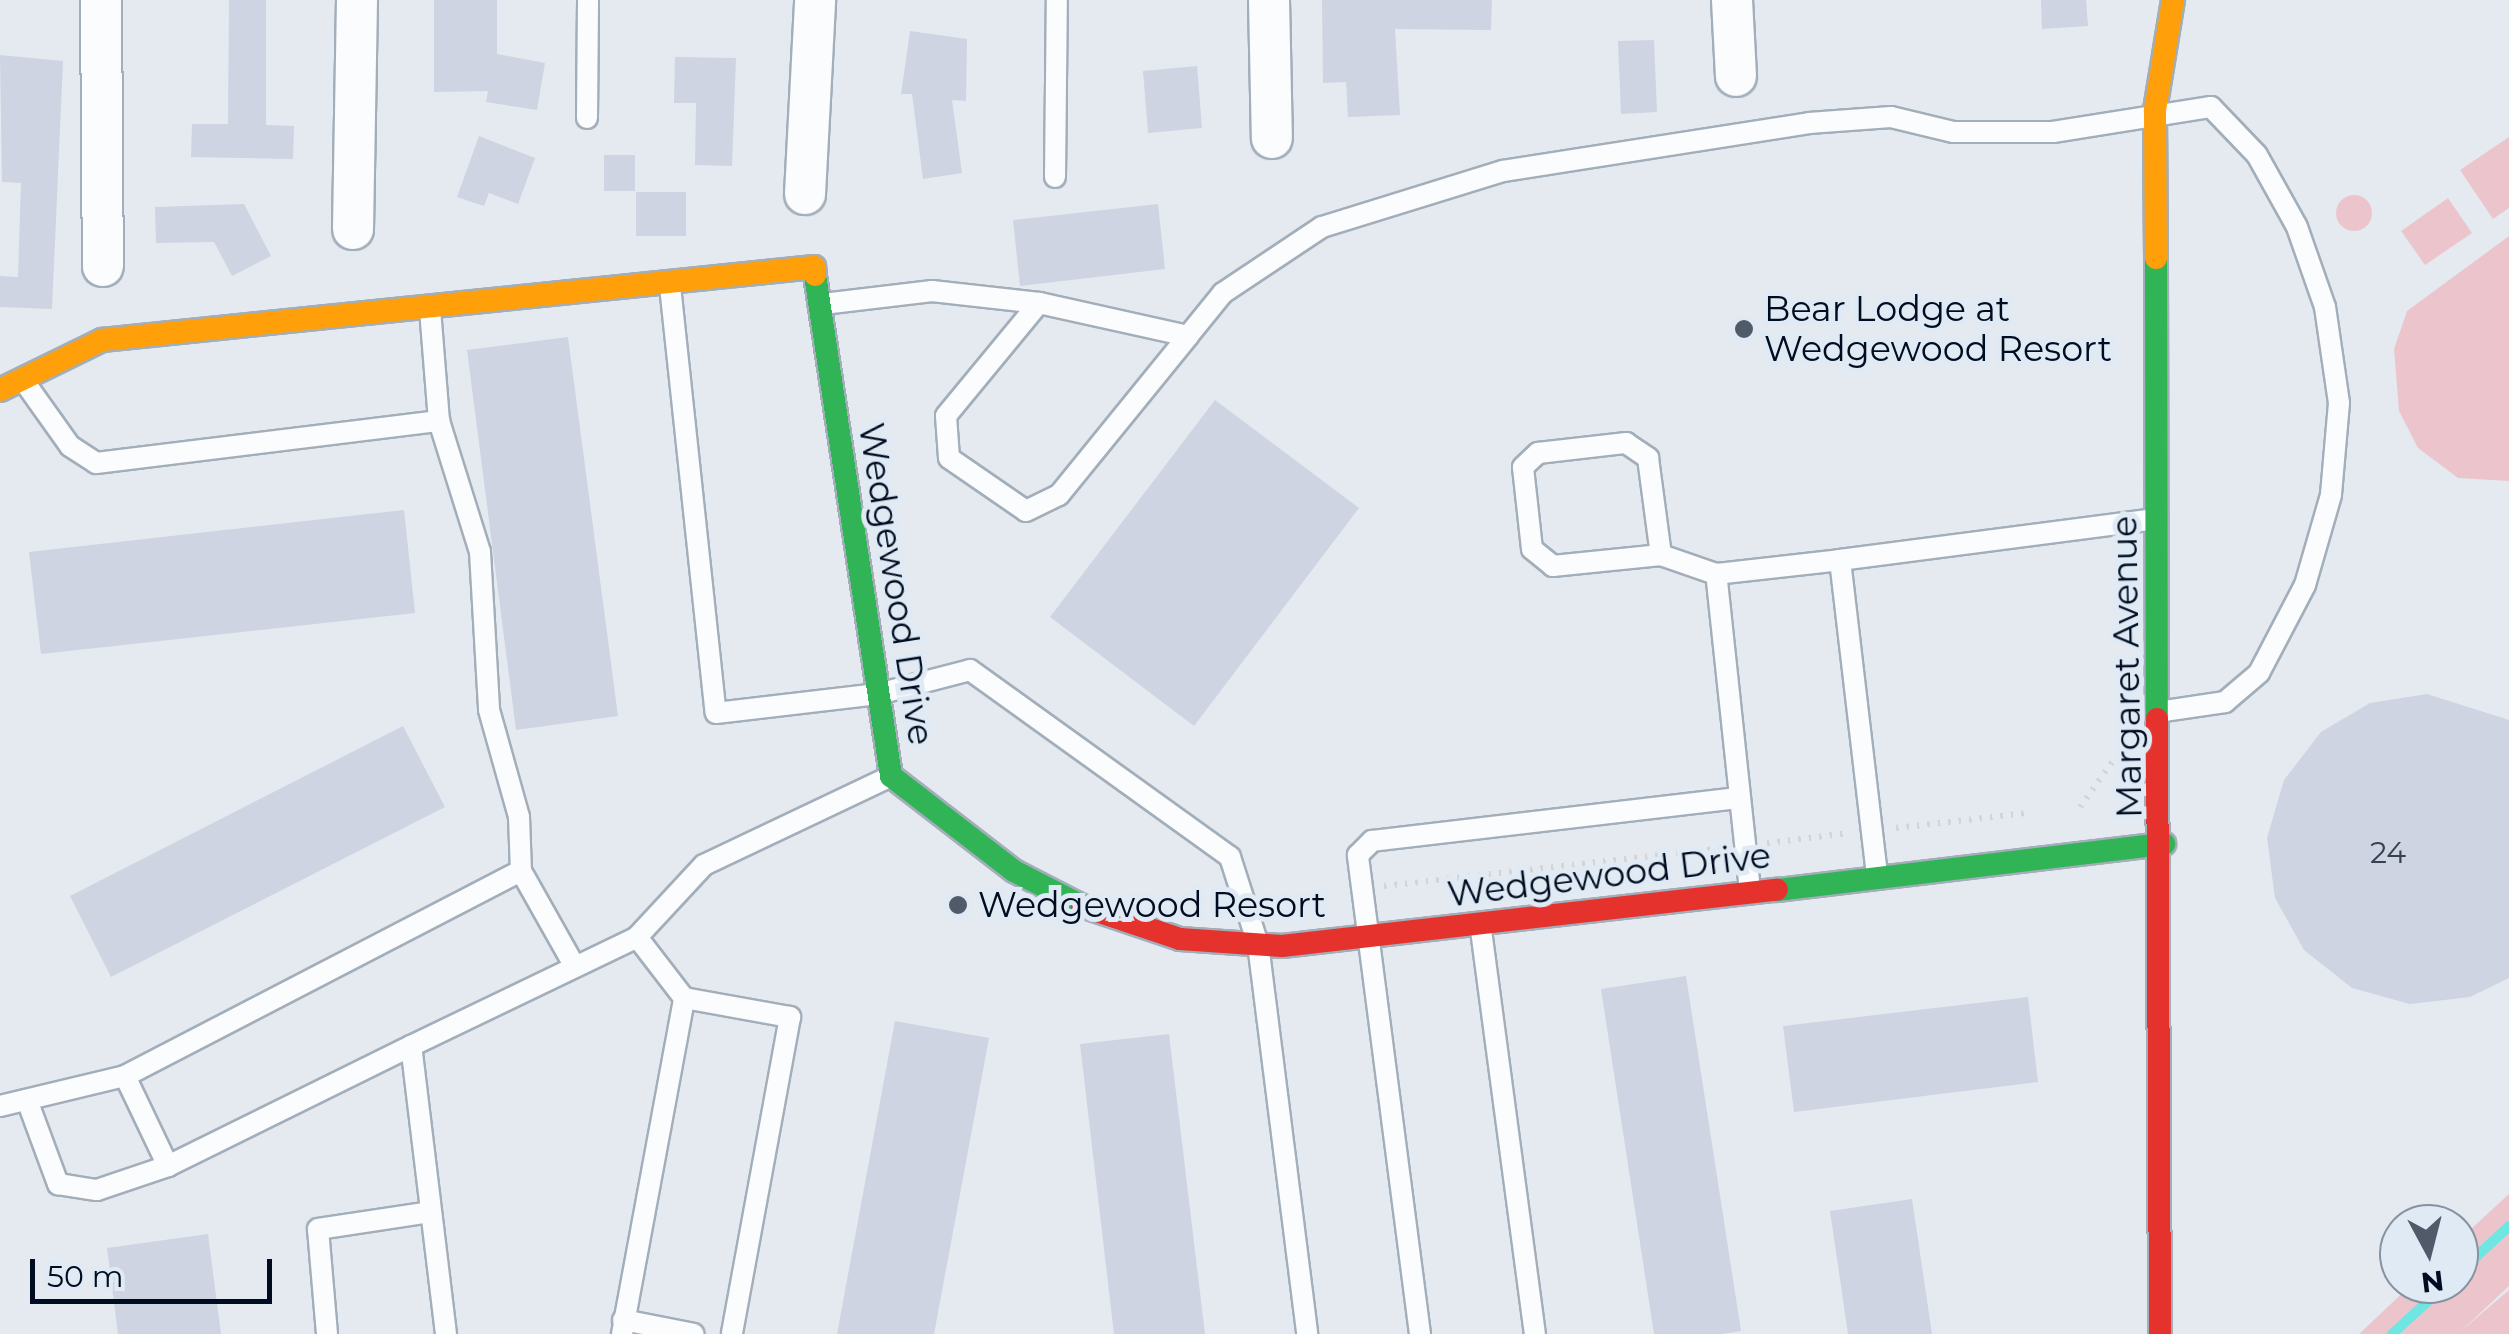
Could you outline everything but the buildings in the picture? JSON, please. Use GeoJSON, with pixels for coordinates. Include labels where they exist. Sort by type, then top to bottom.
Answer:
{"type":"FeatureCollection","features":[{"type":"Feature","properties":{"kind":"street"},"geometry":{"type":"LineString","coordinates":[[101,0],[103,266]]}},
{"type":"Feature","properties":{"kind":"street"},"geometry":{"type":"LineString","coordinates":[[353,228],[358,0]]}},
{"type":"Feature","properties":{"kind":"street"},"geometry":{"type":"LineString","coordinates":[[804,194],[815,0]]}},
{"type":"Feature","properties":{"kind":"street"},"geometry":{"type":"LineString","coordinates":[[1270,0],[1272,138]]}},
{"type":"Feature","properties":{"kind":"street"},"geometry":{"type":"LineString","coordinates":[[1732,0],[1736,76]]}},
{"type":"Feature","properties":{"kind":"street","name":"Margaret Avenue"},"geometry":{"type":"LineString","coordinates":[[2160,1334],[2164,711],[2155,110],[2173,0]]}},
{"type":"Feature","properties":{"kind":"street","name":"Wedgewood Drive"},"geometry":{"type":"LineString","coordinates":[[0,390],[102,340],[814,267],[891,776],[1014,871],[1107,919],[1180,938],[1258,944],[1366,938],[2164,844]]}},
{"type":"Feature","properties":{"kind":"lane"},"geometry":{"type":"LineString","coordinates":[[586,118],[588,0]]}},
{"type":"Feature","properties":{"kind":"lane"},"geometry":{"type":"LineString","coordinates":[[1055,177],[1057,0]]}},
{"type":"Feature","properties":{"kind":"lane"},"geometry":{"type":"LineString","coordinates":[[1039,303],[946,416],[949,458],[1026,511],[1059,495],[1223,293],[1322,227],[1503,172],[1809,123],[1891,117],[1954,132],[2053,132],[2155,110],[2211,107],[2258,155],[2325,307],[2339,403],[2331,496],[2305,585],[2259,673],[2225,702],[2164,711]]}},
{"type":"Feature","properties":{"kind":"lane"},"geometry":{"type":"LineString","coordinates":[[669,282],[716,713],[878,694],[970,670],[1230,857],[1258,944],[1307,1334]]}},
{"type":"Feature","properties":{"kind":"lane"},"geometry":{"type":"LineString","coordinates":[[818,304],[932,291],[1039,303],[1188,336]]}},
{"type":"Feature","properties":{"kind":"lane"},"geometry":{"type":"LineString","coordinates":[[430,306],[439,421],[480,552],[489,710],[518,817],[521,871],[574,965]]}},
{"type":"Feature","properties":{"kind":"lane"},"geometry":{"type":"LineString","coordinates":[[22,379],[70,446],[96,463],[439,421]]}},
{"type":"Feature","properties":{"kind":"lane"},"geometry":{"type":"LineString","coordinates":[[1661,556],[1648,458],[1626,444],[1538,453],[1523,467],[1532,549],[1553,566],[1661,556],[1716,574],[2161,518]]}},
{"type":"Feature","properties":{"kind":"lane"},"geometry":{"type":"LineString","coordinates":[[1840,560],[1877,878]]}},
{"type":"Feature","properties":{"kind":"lane"},"geometry":{"type":"LineString","coordinates":[[1716,574],[1751,894]]}},
{"type":"Feature","properties":{"kind":"lane"},"geometry":{"type":"LineString","coordinates":[[27,1100],[58,1184],[97,1190],[168,1166],[636,938],[704,865],[891,776]]}},
{"type":"Feature","properties":{"kind":"lane"},"geometry":{"type":"LineString","coordinates":[[1420,1334],[1358,855],[1372,840],[1738,798]]}},
{"type":"Feature","properties":{"kind":"lane"},"geometry":{"type":"LineString","coordinates":[[0,1106],[125,1076],[521,871]]}},
{"type":"Feature","properties":{"kind":"lane"},"geometry":{"type":"LineString","coordinates":[[1480,925],[1535,1334]]}},
{"type":"Feature","properties":{"kind":"lane"},"geometry":{"type":"LineString","coordinates":[[636,938],[684,998],[790,1017],[732,1334]]}},
{"type":"Feature","properties":{"kind":"lane"},"geometry":{"type":"LineString","coordinates":[[684,998],[622,1327],[694,1334]]}},
{"type":"Feature","properties":{"kind":"lane"},"geometry":{"type":"LineString","coordinates":[[412,1046],[446,1334]]}},
{"type":"Feature","properties":{"kind":"lane"},"geometry":{"type":"LineString","coordinates":[[125,1076],[168,1166]]}},
{"type":"Feature","properties":{"kind":"lane"},"geometry":{"type":"LineString","coordinates":[[327,1334],[318,1229],[430,1212]]}},
{"type":"Feature","properties":{"kind":"path"},"geometry":{"type":"LineString","coordinates":[[2065,809],[2084,807],[2122,747]]}},
{"type":"Feature","properties":{"kind":"path"},"geometry":{"type":"LineString","coordinates":[[1360,888],[2046,811]]}},
{"type":"Feature","properties":{"kind":"shaded area"},"geometry":{"type":"Polygon","coordinates":[[[2509,137],[2509,208],[2493,219],[2460,170],[2509,137]]]}},
{"type":"Feature","properties":{"kind":"shaded area"},"geometry":{"type":"Polygon","coordinates":[[[2354,195],[2367,200],[2372,213],[2367,226],[2354,231],[2341,226],[2336,213],[2341,200],[2354,195]]]}},
{"type":"Feature","properties":{"kind":"shaded area"},"geometry":{"type":"Polygon","coordinates":[[[2448,198],[2472,233],[2425,265],[2401,231],[2448,198]]]}},
{"type":"Feature","properties":{"kind":"shaded area"},"geometry":{"type":"Polygon","coordinates":[[[2509,236],[2509,481],[2458,478],[2418,448],[2399,411],[2394,349],[2407,311],[2509,236]]]}},
{"type":"Feature","properties":{"kind":"shaded area"},"geometry":{"type":"Polygon","coordinates":[[[2509,1194],[2509,1286],[2461,1331],[2509,1290],[2509,1334],[2359,1334],[2391,1304],[2479,1304],[2479,1222],[2509,1194]]]}},
{"type":"Feature","properties":{"kind":"waterway"},"geometry":{"type":"LineString","coordinates":[[2479,1254],[2509,1226]]}},
{"type":"Feature","properties":{"kind":"waterway"},"geometry":{"type":"LineString","coordinates":[[2392,1334],[2425,1304]]}},
{"type":"Feature","properties":{"kind":"traffic: fast"},"geometry":{"type":"LineString","coordinates":[[2156,258],[2157,719]]}},
{"type":"Feature","properties":{"kind":"traffic: fast"},"geometry":{"type":"LineString","coordinates":[[815,275],[891,776],[1014,871],[1082,906]]}},
{"type":"Feature","properties":{"kind":"traffic: fast"},"geometry":{"type":"LineString","coordinates":[[1777,890],[2164,844]]}},
{"type":"Feature","properties":{"kind":"traffic: slow"},"geometry":{"type":"LineString","coordinates":[[2156,258],[2155,110],[2173,0]]}},
{"type":"Feature","properties":{"kind":"traffic: slow"},"geometry":{"type":"LineString","coordinates":[[0,390],[102,340],[814,267],[815,275]]}},
{"type":"Feature","properties":{"kind":"traffic: jam"},"geometry":{"type":"LineString","coordinates":[[2157,719],[2160,1334]]}},
{"type":"Feature","properties":{"kind":"traffic: jam"},"geometry":{"type":"LineString","coordinates":[[1082,906],[1180,939],[1282,946],[1777,890]]}},
{"type":"Feature","properties":{"kind":"place","name":"Bear Lodge at Wedgewood Resort"},"geometry":{"type":"Point","coordinates":[1744,329]}},
{"type":"Feature","properties":{"kind":"place","name":"Wedgewood Resort"},"geometry":{"type":"Point","coordinates":[958,905]}}]}
